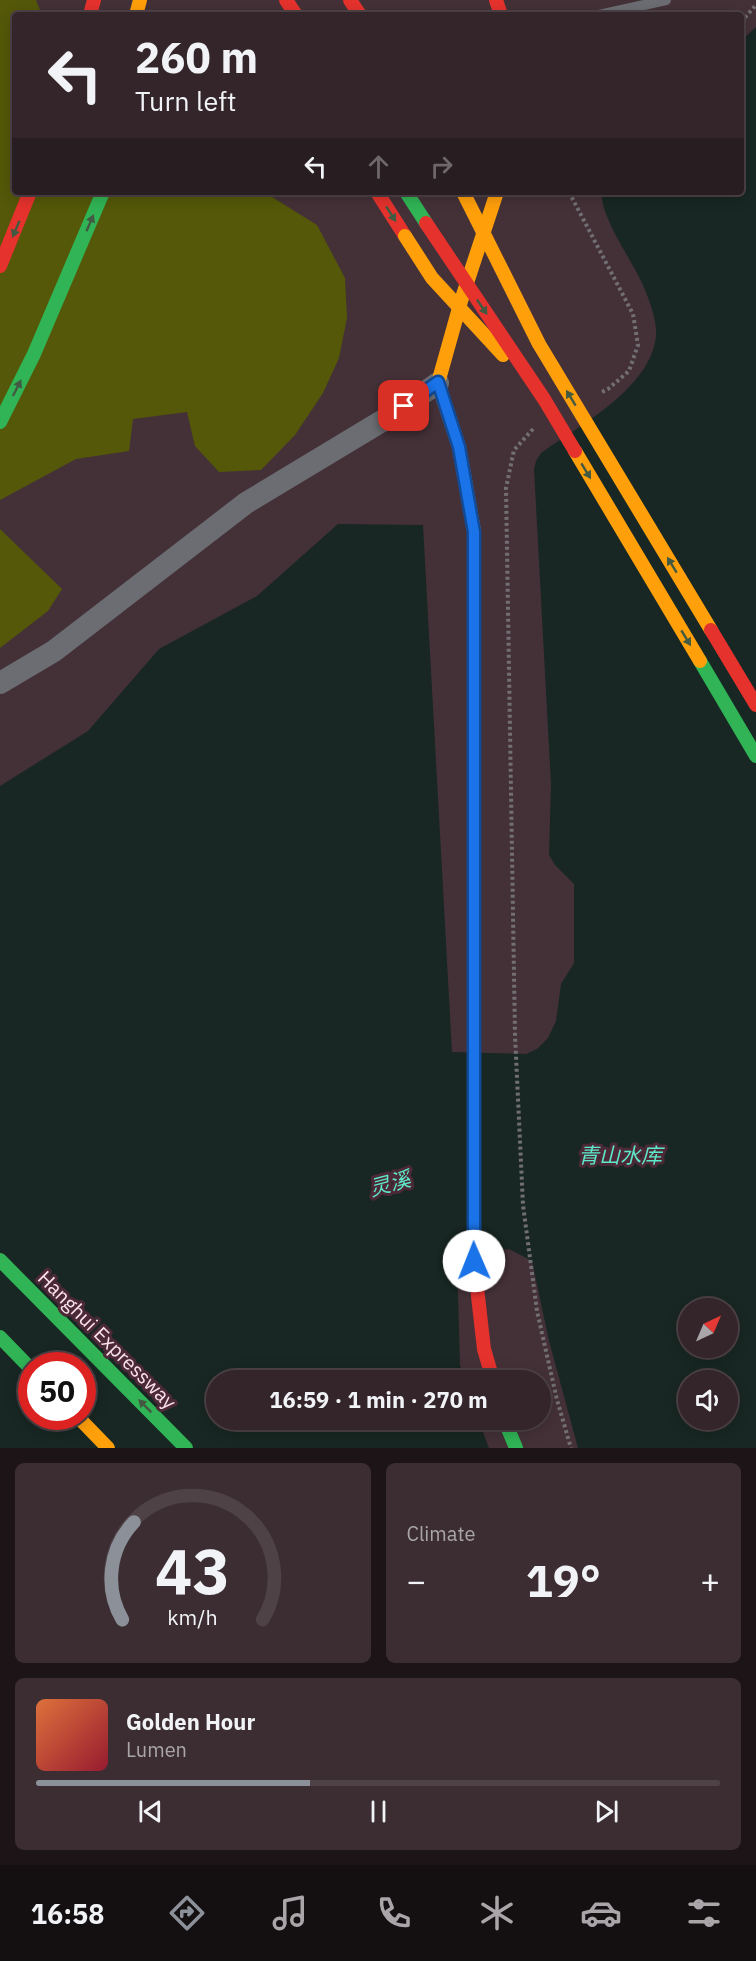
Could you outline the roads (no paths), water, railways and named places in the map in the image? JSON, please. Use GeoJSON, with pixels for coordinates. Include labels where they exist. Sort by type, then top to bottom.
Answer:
{"type":"FeatureCollection","features":[{"type":"Feature","properties":{"kind":"main road"},"geometry":{"type":"LineString","coordinates":[[0,266],[29,195]]}},
{"type":"Feature","properties":{"kind":"main road"},"geometry":{"type":"LineString","coordinates":[[0,422],[34,354],[102,195]]}},
{"type":"Feature","properties":{"kind":"main road"},"geometry":{"type":"LineString","coordinates":[[379,195],[432,278],[544,399]]}},
{"type":"Feature","properties":{"kind":"main road"},"geometry":{"type":"LineString","coordinates":[[408,195],[544,399],[756,756]]}},
{"type":"Feature","properties":{"kind":"main road"},"geometry":{"type":"LineString","coordinates":[[464,195],[539,344],[756,705]]}},
{"type":"Feature","properties":{"kind":"main road"},"geometry":{"type":"LineString","coordinates":[[490,1370],[484,1349],[474,1261],[474,532],[459,447],[438,382],[461,301],[496,195]]}},
{"type":"Feature","properties":{"kind":"main road"},"geometry":{"type":"LineString","coordinates":[[34,354],[79,214]]}},
{"type":"Feature","properties":{"kind":"main road","name":"Hanghui Expressway"},"geometry":{"type":"LineString","coordinates":[[0,1260],[186,1448]]}},
{"type":"Feature","properties":{"kind":"main road"},"geometry":{"type":"LineString","coordinates":[[0,1337],[18,1356]]}},
{"type":"Feature","properties":{"kind":"main road"},"geometry":{"type":"LineString","coordinates":[[91,1430],[108,1448]]}},
{"type":"Feature","properties":{"kind":"main road"},"geometry":{"type":"LineString","coordinates":[[509,1430],[516,1448]]}},
{"type":"Feature","properties":{"kind":"street"},"geometry":{"type":"LineString","coordinates":[[0,682],[54,651],[246,503],[387,418],[438,382]]}},
{"type":"Feature","properties":{"kind":"lane"},"geometry":{"type":"LineString","coordinates":[[612,12],[666,0]]}},
{"type":"Feature","properties":{"kind":"water"},"geometry":{"type":"Polygon","coordinates":[[[756,27],[756,1448],[578,1448],[549,1341],[532,1261],[509,1249],[457,1256],[462,1370],[206,1370],[206,1430],[482,1430],[489,1448],[0,1448],[0,786],[88,731],[159,649],[257,596],[338,524],[423,525],[452,1052],[526,1054],[537,1049],[548,1038],[556,1021],[561,984],[574,963],[574,884],[555,865],[549,855],[551,785],[534,469],[541,453],[593,418],[627,389],[651,355],[656,336],[654,316],[638,274],[610,223],[602,195],[744,195],[744,38],[756,27]]]}},
{"type":"Feature","properties":{"kind":"water label","name":"青山水库"},"geometry":{"type":"Point","coordinates":[620,1156]}},
{"type":"Feature","properties":{"kind":"water label","name":"灵溪"},"geometry":{"type":"Point","coordinates":[390,1184]}}]}
